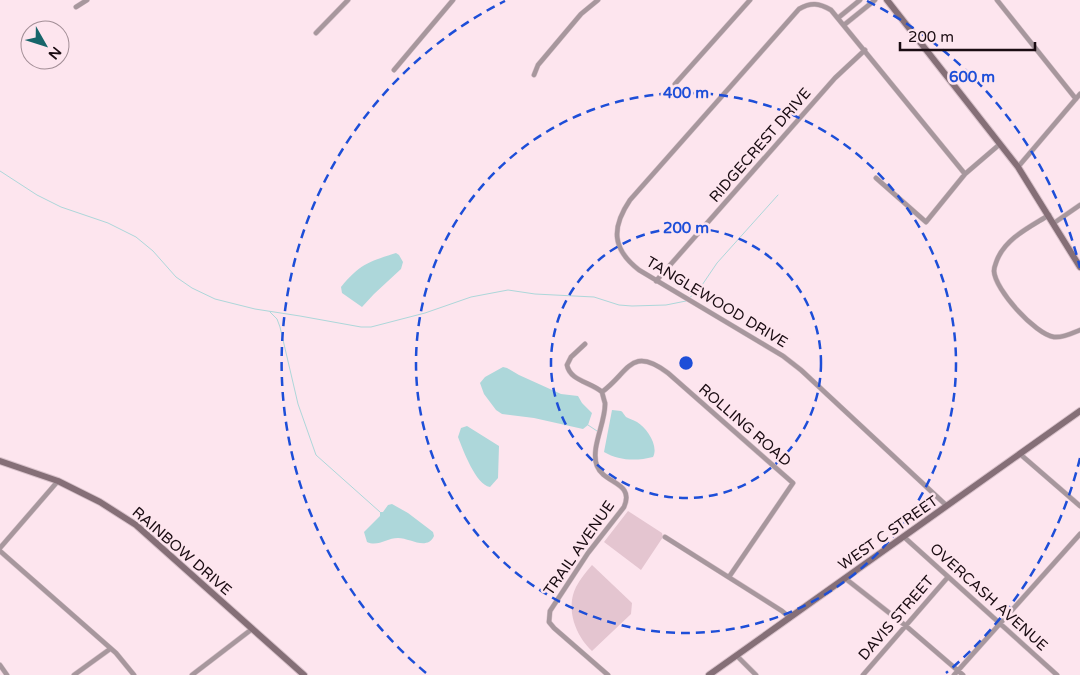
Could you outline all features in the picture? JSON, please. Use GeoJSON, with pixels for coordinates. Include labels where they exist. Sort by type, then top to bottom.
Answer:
{"type":"FeatureCollection","features":[{"type":"Feature","properties":{"kind":"main road"},"geometry":{"type":"LineString","coordinates":[[887,0],[1018,167],[1080,266]]}},
{"type":"Feature","properties":{"kind":"main road","name":"WEST C STREET"},"geometry":{"type":"LineString","coordinates":[[709,675],[1080,412]]}},
{"type":"Feature","properties":{"kind":"main road","name":"RAINBOW DRIVE"},"geometry":{"type":"LineString","coordinates":[[0,461],[58,481],[100,502],[136,525],[304,675]]}},
{"type":"Feature","properties":{"kind":"street"},"geometry":{"type":"LineString","coordinates":[[76,7],[87,0]]}},
{"type":"Feature","properties":{"kind":"street"},"geometry":{"type":"LineString","coordinates":[[316,33],[348,0]]}},
{"type":"Feature","properties":{"kind":"street"},"geometry":{"type":"LineString","coordinates":[[394,70],[453,0]]}},
{"type":"Feature","properties":{"kind":"street"},"geometry":{"type":"LineString","coordinates":[[534,75],[538,65],[580,14],[598,0]]}},
{"type":"Feature","properties":{"kind":"street"},"geometry":{"type":"LineString","coordinates":[[676,84],[750,0]]}},
{"type":"Feature","properties":{"kind":"street"},"geometry":{"type":"LineString","coordinates":[[838,18],[860,0]]}},
{"type":"Feature","properties":{"kind":"street"},"geometry":{"type":"LineString","coordinates":[[844,25],[874,0]]}},
{"type":"Feature","properties":{"kind":"street"},"geometry":{"type":"LineString","coordinates":[[997,0],[1076,99]]}},
{"type":"Feature","properties":{"kind":"street","name":"TANGLEWOOD DRIVE"},"geometry":{"type":"LineString","coordinates":[[947,506],[801,370],[783,356],[629,263],[617,242],[618,225],[622,211],[630,200],[799,9],[806,4],[822,5],[831,10],[966,174]]}},
{"type":"Feature","properties":{"kind":"street","name":"RIDGECREST DRIVE"},"geometry":{"type":"LineString","coordinates":[[656,281],[835,78],[865,50]]}},
{"type":"Feature","properties":{"kind":"street"},"geometry":{"type":"LineString","coordinates":[[1018,167],[1080,94]]}},
{"type":"Feature","properties":{"kind":"street"},"geometry":{"type":"LineString","coordinates":[[876,178],[926,222],[966,174],[1000,144]]}},
{"type":"Feature","properties":{"kind":"street"},"geometry":{"type":"LineString","coordinates":[[1054,223],[1080,204]]}},
{"type":"Feature","properties":{"kind":"street"},"geometry":{"type":"LineString","coordinates":[[1049,216],[1005,245],[996,262],[994,271],[997,281],[1012,302],[1043,333],[1061,337],[1080,330]]}},
{"type":"Feature","properties":{"kind":"street"},"geometry":{"type":"LineString","coordinates":[[585,344],[571,357],[567,365],[569,372],[602,392]]}},
{"type":"Feature","properties":{"kind":"street","name":"ROLLING ROAD"},"geometry":{"type":"LineString","coordinates":[[602,392],[613,384],[629,365],[636,361],[650,361],[668,373],[793,483],[729,577]]}},
{"type":"Feature","properties":{"kind":"street","name":"TRAIL AVENUE"},"geometry":{"type":"LineString","coordinates":[[602,392],[605,404],[596,464],[600,471],[622,488],[626,493],[627,500],[624,507],[579,566],[550,611],[549,622],[608,675]]}},
{"type":"Feature","properties":{"kind":"street"},"geometry":{"type":"LineString","coordinates":[[1020,454],[1080,506]]}},
{"type":"Feature","properties":{"kind":"street"},"geometry":{"type":"LineString","coordinates":[[58,481],[0,549],[110,649],[134,675]]}},
{"type":"Feature","properties":{"kind":"street"},"geometry":{"type":"LineString","coordinates":[[956,673],[1080,534]]}},
{"type":"Feature","properties":{"kind":"street"},"geometry":{"type":"LineString","coordinates":[[665,537],[782,611],[790,618]]}},
{"type":"Feature","properties":{"kind":"street","name":"OVERCASH AVENUE"},"geometry":{"type":"LineString","coordinates":[[904,538],[1057,675]]}},
{"type":"Feature","properties":{"kind":"street","name":"DAVIS STREET"},"geometry":{"type":"LineString","coordinates":[[863,675],[948,578]]}},
{"type":"Feature","properties":{"kind":"street"},"geometry":{"type":"LineString","coordinates":[[846,579],[906,626],[956,673],[963,675]]}},
{"type":"Feature","properties":{"kind":"street"},"geometry":{"type":"LineString","coordinates":[[192,675],[252,629]]}},
{"type":"Feature","properties":{"kind":"street"},"geometry":{"type":"LineString","coordinates":[[74,675],[110,649]]}},
{"type":"Feature","properties":{"kind":"street"},"geometry":{"type":"LineString","coordinates":[[737,656],[756,675]]}},
{"type":"Feature","properties":{"kind":"street"},"geometry":{"type":"LineString","coordinates":[[0,665],[7,675]]}},
{"type":"Feature","properties":{"kind":"shaded area"},"geometry":{"type":"Polygon","coordinates":[[[628,511],[662,533],[663,537],[641,570],[604,542],[628,511]]]}},
{"type":"Feature","properties":{"kind":"shaded area"},"geometry":{"type":"Polygon","coordinates":[[[592,565],[632,603],[631,614],[592,651],[577,630],[572,613],[572,604],[576,587],[592,565]]]}},
{"type":"Feature","properties":{"kind":"water"},"geometry":{"type":"Polygon","coordinates":[[[396,253],[403,262],[401,269],[362,307],[342,293],[341,287],[359,269],[371,262],[396,253]]]}},
{"type":"Feature","properties":{"kind":"water"},"geometry":{"type":"Polygon","coordinates":[[[503,367],[561,394],[578,396],[592,413],[588,425],[583,429],[534,418],[502,414],[496,410],[484,394],[480,383],[485,377],[503,367]]]}},
{"type":"Feature","properties":{"kind":"water"},"geometry":{"type":"Polygon","coordinates":[[[612,410],[621,411],[626,417],[645,428],[653,443],[653,457],[628,459],[604,452],[612,410]]]}},
{"type":"Feature","properties":{"kind":"water"},"geometry":{"type":"Polygon","coordinates":[[[467,426],[499,446],[498,478],[490,487],[485,485],[475,474],[458,437],[461,428],[467,426]]]}},
{"type":"Feature","properties":{"kind":"water"},"geometry":{"type":"Polygon","coordinates":[[[392,504],[408,513],[433,532],[434,536],[431,540],[427,543],[418,543],[394,538],[379,543],[367,542],[364,532],[380,516],[380,512],[383,512],[388,505],[392,504]]]}},
{"type":"Feature","properties":{"kind":"waterway"},"geometry":{"type":"LineString","coordinates":[[0,171],[37,195],[61,207],[108,223],[136,237],[153,251],[176,277],[192,288],[215,299],[255,309],[361,327],[371,327],[425,313],[471,297],[508,290],[535,294],[594,297],[619,305],[632,306],[666,305],[686,301]]}},
{"type":"Feature","properties":{"kind":"waterway"},"geometry":{"type":"LineString","coordinates":[[689,298],[698,291],[717,263],[778,195]]}},
{"type":"Feature","properties":{"kind":"waterway"},"geometry":{"type":"LineString","coordinates":[[270,312],[277,319],[280,327],[298,404],[316,455],[380,512]]}},
{"type":"Feature","properties":{"kind":"waterway"},"geometry":{"type":"LineString","coordinates":[[588,425],[597,431]]}}]}
